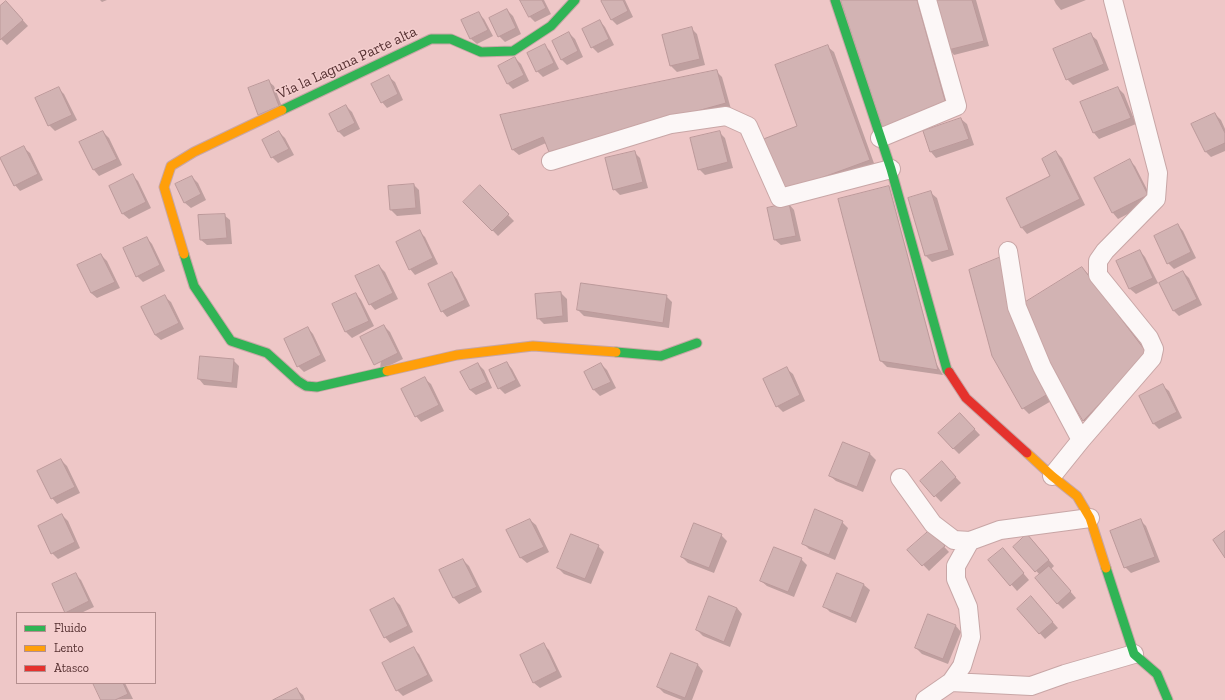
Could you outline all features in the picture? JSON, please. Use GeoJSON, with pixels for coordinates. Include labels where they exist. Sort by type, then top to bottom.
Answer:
{"type":"FeatureCollection","features":[{"type":"Feature","properties":{"kind":"street","name":"Via la Laguna Parte alta"},"geometry":{"type":"LineString","coordinates":[[575,0],[551,26],[513,51],[481,52],[451,39],[431,39],[194,152],[171,166],[164,187],[194,286],[231,341],[267,353],[298,381],[306,386],[317,387],[456,355],[533,346],[661,356],[697,343]]}},
{"type":"Feature","properties":{"kind":"street"},"geometry":{"type":"LineString","coordinates":[[835,0],[891,169],[947,370],[966,398],[1052,476],[1077,496],[1090,518],[1134,654],[1157,674],[1168,700]]}},
{"type":"Feature","properties":{"kind":"street"},"geometry":{"type":"LineString","coordinates":[[880,138],[957,106],[927,0]]}},
{"type":"Feature","properties":{"kind":"street"},"geometry":{"type":"LineString","coordinates":[[1052,476],[1152,358],[1154,349],[1149,338],[1098,275],[1098,261],[1104,251],[1156,199],[1158,173],[1113,0]]}},
{"type":"Feature","properties":{"kind":"street"},"geometry":{"type":"LineString","coordinates":[[551,162],[671,124],[726,116],[748,126],[780,198],[891,169]]}},
{"type":"Feature","properties":{"kind":"street"},"geometry":{"type":"LineString","coordinates":[[1008,251],[1017,307],[1042,367],[1081,440]]}},
{"type":"Feature","properties":{"kind":"street"},"geometry":{"type":"LineString","coordinates":[[900,478],[933,524],[954,540],[970,541],[1000,530],[1090,518]]}},
{"type":"Feature","properties":{"kind":"street"},"geometry":{"type":"LineString","coordinates":[[925,700],[951,682],[962,666],[971,637],[968,607],[956,579],[956,566],[970,541]]}},
{"type":"Feature","properties":{"kind":"street"},"geometry":{"type":"LineString","coordinates":[[951,682],[1031,686],[1134,654]]}},
{"type":"Feature","properties":{"kind":"building"},"geometry":{"type":"Polygon","coordinates":[[[520,0],[542,0],[546,8],[529,17],[520,0]]]}},
{"type":"Feature","properties":{"kind":"building"},"geometry":{"type":"Polygon","coordinates":[[[623,0],[628,11],[611,20],[601,1],[623,0]]]}},
{"type":"Feature","properties":{"kind":"building"},"geometry":{"type":"Polygon","coordinates":[[[841,0],[917,0],[946,104],[883,128],[841,0]]]}},
{"type":"Feature","properties":{"kind":"building"},"geometry":{"type":"Polygon","coordinates":[[[933,0],[972,0],[984,41],[948,50],[933,0]]]}},
{"type":"Feature","properties":{"kind":"building"},"geometry":{"type":"Polygon","coordinates":[[[6,1],[23,20],[0,40],[0,6],[6,1]]]}},
{"type":"Feature","properties":{"kind":"building"},"geometry":{"type":"Polygon","coordinates":[[[507,9],[516,28],[498,37],[489,18],[507,9]]]}},
{"type":"Feature","properties":{"kind":"building"},"geometry":{"type":"Polygon","coordinates":[[[479,12],[488,30],[470,39],[461,20],[479,12]]]}},
{"type":"Feature","properties":{"kind":"building"},"geometry":{"type":"Polygon","coordinates":[[[600,20],[609,39],[591,48],[582,29],[600,20]]]}},
{"type":"Feature","properties":{"kind":"building"},"geometry":{"type":"Polygon","coordinates":[[[692,27],[700,59],[670,66],[662,35],[692,27]]]}},
{"type":"Feature","properties":{"kind":"building"},"geometry":{"type":"Polygon","coordinates":[[[569,32],[578,51],[561,60],[552,41],[569,32]]]}},
{"type":"Feature","properties":{"kind":"building"},"geometry":{"type":"Polygon","coordinates":[[[1091,33],[1104,64],[1066,80],[1053,49],[1091,33]]]}},
{"type":"Feature","properties":{"kind":"building"},"geometry":{"type":"Polygon","coordinates":[[[545,44],[554,63],[536,72],[527,53],[545,44]]]}},
{"type":"Feature","properties":{"kind":"building"},"geometry":{"type":"Polygon","coordinates":[[[828,45],[870,160],[780,193],[761,140],[797,126],[775,65],[828,45]]]}},
{"type":"Feature","properties":{"kind":"building"},"geometry":{"type":"Polygon","coordinates":[[[515,57],[524,75],[507,84],[498,66],[515,57]]]}},
{"type":"Feature","properties":{"kind":"building"},"geometry":{"type":"Polygon","coordinates":[[[717,70],[726,103],[549,152],[543,137],[512,150],[500,115],[717,70]]]}},
{"type":"Feature","properties":{"kind":"building"},"geometry":{"type":"Polygon","coordinates":[[[389,75],[398,94],[381,103],[371,84],[389,75]]]}},
{"type":"Feature","properties":{"kind":"building"},"geometry":{"type":"Polygon","coordinates":[[[269,80],[279,106],[258,115],[248,88],[269,80]]]}},
{"type":"Feature","properties":{"kind":"building"},"geometry":{"type":"Polygon","coordinates":[[[59,87],[72,115],[48,126],[35,98],[59,87]]]}},
{"type":"Feature","properties":{"kind":"building"},"geometry":{"type":"Polygon","coordinates":[[[1118,87],[1131,118],[1093,133],[1080,102],[1118,87]]]}},
{"type":"Feature","properties":{"kind":"building"},"geometry":{"type":"Polygon","coordinates":[[[346,105],[355,123],[338,132],[329,114],[346,105]]]}},
{"type":"Feature","properties":{"kind":"building"},"geometry":{"type":"Polygon","coordinates":[[[1215,113],[1225,133],[1225,143],[1205,152],[1191,124],[1215,113]]]}},
{"type":"Feature","properties":{"kind":"building"},"geometry":{"type":"Polygon","coordinates":[[[961,118],[969,139],[930,152],[923,131],[961,118]]]}},
{"type":"Feature","properties":{"kind":"building"},"geometry":{"type":"Polygon","coordinates":[[[103,131],[117,159],[93,170],[79,142],[103,131]]]}},
{"type":"Feature","properties":{"kind":"building"},"geometry":{"type":"Polygon","coordinates":[[[279,131],[289,149],[271,158],[262,140],[279,131]]]}},
{"type":"Feature","properties":{"kind":"building"},"geometry":{"type":"Polygon","coordinates":[[[720,131],[728,162],[698,170],[690,138],[720,131]]]}},
{"type":"Feature","properties":{"kind":"building"},"geometry":{"type":"Polygon","coordinates":[[[24,146],[38,174],[14,186],[0,158],[24,146]]]}},
{"type":"Feature","properties":{"kind":"building"},"geometry":{"type":"Polygon","coordinates":[[[635,151],[643,182],[613,190],[605,158],[635,151]]]}},
{"type":"Feature","properties":{"kind":"building"},"geometry":{"type":"Polygon","coordinates":[[[1056,151],[1080,199],[1021,228],[1006,198],[1050,176],[1042,159],[1056,151]]]}},
{"type":"Feature","properties":{"kind":"building"},"geometry":{"type":"Polygon","coordinates":[[[1130,159],[1148,195],[1112,213],[1094,178],[1130,159]]]}},
{"type":"Feature","properties":{"kind":"building"},"geometry":{"type":"Polygon","coordinates":[[[133,174],[146,202],[122,214],[109,186],[133,174]]]}},
{"type":"Feature","properties":{"kind":"building"},"geometry":{"type":"Polygon","coordinates":[[[192,176],[201,194],[184,203],[175,184],[192,176]]]}},
{"type":"Feature","properties":{"kind":"building"},"geometry":{"type":"Polygon","coordinates":[[[414,184],[416,208],[390,210],[388,186],[414,184]]]}},
{"type":"Feature","properties":{"kind":"building"},"geometry":{"type":"Polygon","coordinates":[[[480,185],[509,214],[492,231],[463,202],[480,185]]]}},
{"type":"Feature","properties":{"kind":"building"},"geometry":{"type":"Polygon","coordinates":[[[889,186],[938,370],[880,361],[838,199],[889,186]]]}},
{"type":"Feature","properties":{"kind":"building"},"geometry":{"type":"Polygon","coordinates":[[[931,191],[949,250],[925,256],[908,198],[931,191]]]}},
{"type":"Feature","properties":{"kind":"building"},"geometry":{"type":"Polygon","coordinates":[[[789,203],[796,236],[774,240],[767,208],[789,203]]]}},
{"type":"Feature","properties":{"kind":"building"},"geometry":{"type":"Polygon","coordinates":[[[225,214],[227,238],[200,240],[198,215],[225,214]]]}},
{"type":"Feature","properties":{"kind":"building"},"geometry":{"type":"Polygon","coordinates":[[[1178,224],[1191,252],[1167,264],[1154,236],[1178,224]]]}},
{"type":"Feature","properties":{"kind":"building"},"geometry":{"type":"Polygon","coordinates":[[[420,230],[433,258],[409,270],[396,242],[420,230]]]}},
{"type":"Feature","properties":{"kind":"building"},"geometry":{"type":"Polygon","coordinates":[[[147,237],[160,265],[136,277],[123,248],[147,237]]]}},
{"type":"Feature","properties":{"kind":"building"},"geometry":{"type":"Polygon","coordinates":[[[1140,250],[1153,278],[1129,289],[1116,261],[1140,250]]]}},
{"type":"Feature","properties":{"kind":"building"},"geometry":{"type":"Polygon","coordinates":[[[101,254],[115,282],[91,293],[77,265],[101,254]]]}},
{"type":"Feature","properties":{"kind":"building"},"geometry":{"type":"Polygon","coordinates":[[[1001,257],[1048,394],[1022,409],[992,356],[969,270],[1001,257]]]}},
{"type":"Feature","properties":{"kind":"building"},"geometry":{"type":"Polygon","coordinates":[[[379,265],[393,293],[369,305],[355,276],[379,265]]]}},
{"type":"Feature","properties":{"kind":"building"},"geometry":{"type":"Polygon","coordinates":[[[1082,267],[1147,355],[1083,421],[1050,367],[1024,303],[1082,267]]]}},
{"type":"Feature","properties":{"kind":"building"},"geometry":{"type":"Polygon","coordinates":[[[1183,271],[1197,299],[1173,311],[1159,283],[1183,271]]]}},
{"type":"Feature","properties":{"kind":"building"},"geometry":{"type":"Polygon","coordinates":[[[452,272],[465,300],[441,312],[428,284],[452,272]]]}},
{"type":"Feature","properties":{"kind":"building"},"geometry":{"type":"Polygon","coordinates":[[[581,283],[667,295],[663,323],[577,310],[581,283]]]}},
{"type":"Feature","properties":{"kind":"building"},"geometry":{"type":"Polygon","coordinates":[[[561,292],[563,316],[537,319],[535,294],[561,292]]]}},
{"type":"Feature","properties":{"kind":"building"},"geometry":{"type":"Polygon","coordinates":[[[356,293],[369,321],[345,332],[332,304],[356,293]]]}},
{"type":"Feature","properties":{"kind":"building"},"geometry":{"type":"Polygon","coordinates":[[[165,295],[179,323],[155,335],[141,307],[165,295]]]}},
{"type":"Feature","properties":{"kind":"building"},"geometry":{"type":"Polygon","coordinates":[[[384,325],[398,353],[374,365],[360,337],[384,325]]]}},
{"type":"Feature","properties":{"kind":"building"},"geometry":{"type":"Polygon","coordinates":[[[308,327],[321,355],[297,367],[284,339],[308,327]]]}},
{"type":"Feature","properties":{"kind":"building"},"geometry":{"type":"Polygon","coordinates":[[[200,356],[234,359],[232,383],[198,379],[200,356]]]}},
{"type":"Feature","properties":{"kind":"building"},"geometry":{"type":"Polygon","coordinates":[[[507,362],[516,380],[498,389],[489,370],[507,362]]]}},
{"type":"Feature","properties":{"kind":"building"},"geometry":{"type":"Polygon","coordinates":[[[478,363],[487,382],[470,390],[460,372],[478,363]]]}},
{"type":"Feature","properties":{"kind":"building"},"geometry":{"type":"Polygon","coordinates":[[[601,363],[611,382],[593,390],[584,372],[601,363]]]}},
{"type":"Feature","properties":{"kind":"building"},"geometry":{"type":"Polygon","coordinates":[[[787,367],[800,395],[776,407],[763,379],[787,367]]]}},
{"type":"Feature","properties":{"kind":"building"},"geometry":{"type":"Polygon","coordinates":[[[425,377],[439,405],[415,417],[401,389],[425,377]]]}},
{"type":"Feature","properties":{"kind":"building"},"geometry":{"type":"Polygon","coordinates":[[[1163,384],[1177,412],[1153,424],[1139,396],[1163,384]]]}},
{"type":"Feature","properties":{"kind":"building"},"geometry":{"type":"Polygon","coordinates":[[[960,413],[975,429],[953,449],[938,433],[960,413]]]}},
{"type":"Feature","properties":{"kind":"building"},"geometry":{"type":"Polygon","coordinates":[[[843,442],[870,453],[857,487],[829,476],[843,442]]]}},
{"type":"Feature","properties":{"kind":"building"},"geometry":{"type":"Polygon","coordinates":[[[61,459],[75,487],[51,499],[37,471],[61,459]]]}},
{"type":"Feature","properties":{"kind":"building"},"geometry":{"type":"Polygon","coordinates":[[[942,461],[956,477],[934,497],[920,481],[942,461]]]}},
{"type":"Feature","properties":{"kind":"building"},"geometry":{"type":"Polygon","coordinates":[[[815,509],[843,521],[829,555],[802,544],[815,509]]]}},
{"type":"Feature","properties":{"kind":"building"},"geometry":{"type":"Polygon","coordinates":[[[62,514],[75,542],[51,554],[38,526],[62,514]]]}},
{"type":"Feature","properties":{"kind":"building"},"geometry":{"type":"Polygon","coordinates":[[[530,519],[544,547],[520,558],[506,530],[530,519]]]}},
{"type":"Feature","properties":{"kind":"building"},"geometry":{"type":"Polygon","coordinates":[[[1141,519],[1155,557],[1124,568],[1110,531],[1141,519]]]}},
{"type":"Feature","properties":{"kind":"building"},"geometry":{"type":"Polygon","coordinates":[[[694,523],[722,534],[709,568],[681,557],[694,523]]]}},
{"type":"Feature","properties":{"kind":"building"},"geometry":{"type":"Polygon","coordinates":[[[930,530],[945,546],[922,566],[907,550],[930,530]]]}},
{"type":"Feature","properties":{"kind":"building"},"geometry":{"type":"Polygon","coordinates":[[[1225,531],[1225,558],[1213,540],[1225,531]]]}},
{"type":"Feature","properties":{"kind":"building"},"geometry":{"type":"Polygon","coordinates":[[[571,534],[599,545],[585,579],[557,568],[571,534]]]}},
{"type":"Feature","properties":{"kind":"building"},"geometry":{"type":"Polygon","coordinates":[[[1027,534],[1049,560],[1035,572],[1013,547],[1027,534]]]}},
{"type":"Feature","properties":{"kind":"building"},"geometry":{"type":"Polygon","coordinates":[[[774,547],[802,558],[788,592],[760,581],[774,547]]]}},
{"type":"Feature","properties":{"kind":"building"},"geometry":{"type":"Polygon","coordinates":[[[1003,548],[1024,573],[1010,586],[988,560],[1003,548]]]}},
{"type":"Feature","properties":{"kind":"building"},"geometry":{"type":"Polygon","coordinates":[[[463,559],[477,587],[453,598],[439,570],[463,559]]]}},
{"type":"Feature","properties":{"kind":"building"},"geometry":{"type":"Polygon","coordinates":[[[1049,566],[1071,591],[1057,604],[1035,578],[1049,566]]]}},
{"type":"Feature","properties":{"kind":"building"},"geometry":{"type":"Polygon","coordinates":[[[76,573],[89,601],[65,612],[52,584],[76,573]]]}},
{"type":"Feature","properties":{"kind":"building"},"geometry":{"type":"Polygon","coordinates":[[[837,573],[864,584],[851,618],[823,607],[837,573]]]}},
{"type":"Feature","properties":{"kind":"building"},"geometry":{"type":"Polygon","coordinates":[[[709,596],[737,608],[724,642],[696,630],[709,596]]]}},
{"type":"Feature","properties":{"kind":"building"},"geometry":{"type":"Polygon","coordinates":[[[1031,596],[1053,622],[1039,634],[1017,609],[1031,596]]]}},
{"type":"Feature","properties":{"kind":"building"},"geometry":{"type":"Polygon","coordinates":[[[394,598],[408,626],[384,638],[370,610],[394,598]]]}},
{"type":"Feature","properties":{"kind":"building"},"geometry":{"type":"Polygon","coordinates":[[[928,614],[956,625],[943,659],[915,648],[928,614]]]}},
{"type":"Feature","properties":{"kind":"building"},"geometry":{"type":"Polygon","coordinates":[[[544,643],[557,671],[533,683],[520,655],[544,643]]]}},
{"type":"Feature","properties":{"kind":"building"},"geometry":{"type":"Polygon","coordinates":[[[414,647],[428,675],[396,691],[382,663],[414,647]]]}},
{"type":"Feature","properties":{"kind":"building"},"geometry":{"type":"Polygon","coordinates":[[[671,653],[698,664],[685,698],[657,687],[671,653]]]}},
{"type":"Feature","properties":{"kind":"building"},"geometry":{"type":"Polygon","coordinates":[[[93,684],[123,684],[128,694],[115,700],[101,700],[93,684]]]}},
{"type":"Feature","properties":{"kind":"building"},"geometry":{"type":"Polygon","coordinates":[[[297,688],[303,700],[273,700],[297,688]]]}},
{"type":"Feature","properties":{"kind":"traffic: fast"},"geometry":{"type":"LineString","coordinates":[[282,110],[431,39],[451,39],[481,52],[513,51],[551,26],[575,0]]}},
{"type":"Feature","properties":{"kind":"traffic: fast"},"geometry":{"type":"LineString","coordinates":[[835,0],[891,169],[947,370],[949,372]]}},
{"type":"Feature","properties":{"kind":"traffic: fast"},"geometry":{"type":"LineString","coordinates":[[184,254],[194,286],[231,341],[267,353],[298,381],[306,386],[317,387],[387,371]]}},
{"type":"Feature","properties":{"kind":"traffic: fast"},"geometry":{"type":"LineString","coordinates":[[616,352],[661,356],[697,343]]}},
{"type":"Feature","properties":{"kind":"traffic: fast"},"geometry":{"type":"LineString","coordinates":[[1106,568],[1134,654],[1157,674],[1168,700]]}},
{"type":"Feature","properties":{"kind":"traffic: slow"},"geometry":{"type":"LineString","coordinates":[[184,254],[164,187],[171,166],[194,152],[282,110]]}},
{"type":"Feature","properties":{"kind":"traffic: slow"},"geometry":{"type":"LineString","coordinates":[[387,371],[457,355],[533,346],[616,352]]}},
{"type":"Feature","properties":{"kind":"traffic: slow"},"geometry":{"type":"LineString","coordinates":[[1027,453],[1077,496],[1090,518],[1106,568]]}},
{"type":"Feature","properties":{"kind":"traffic: jam"},"geometry":{"type":"LineString","coordinates":[[949,372],[966,398],[1027,453]]}}]}
